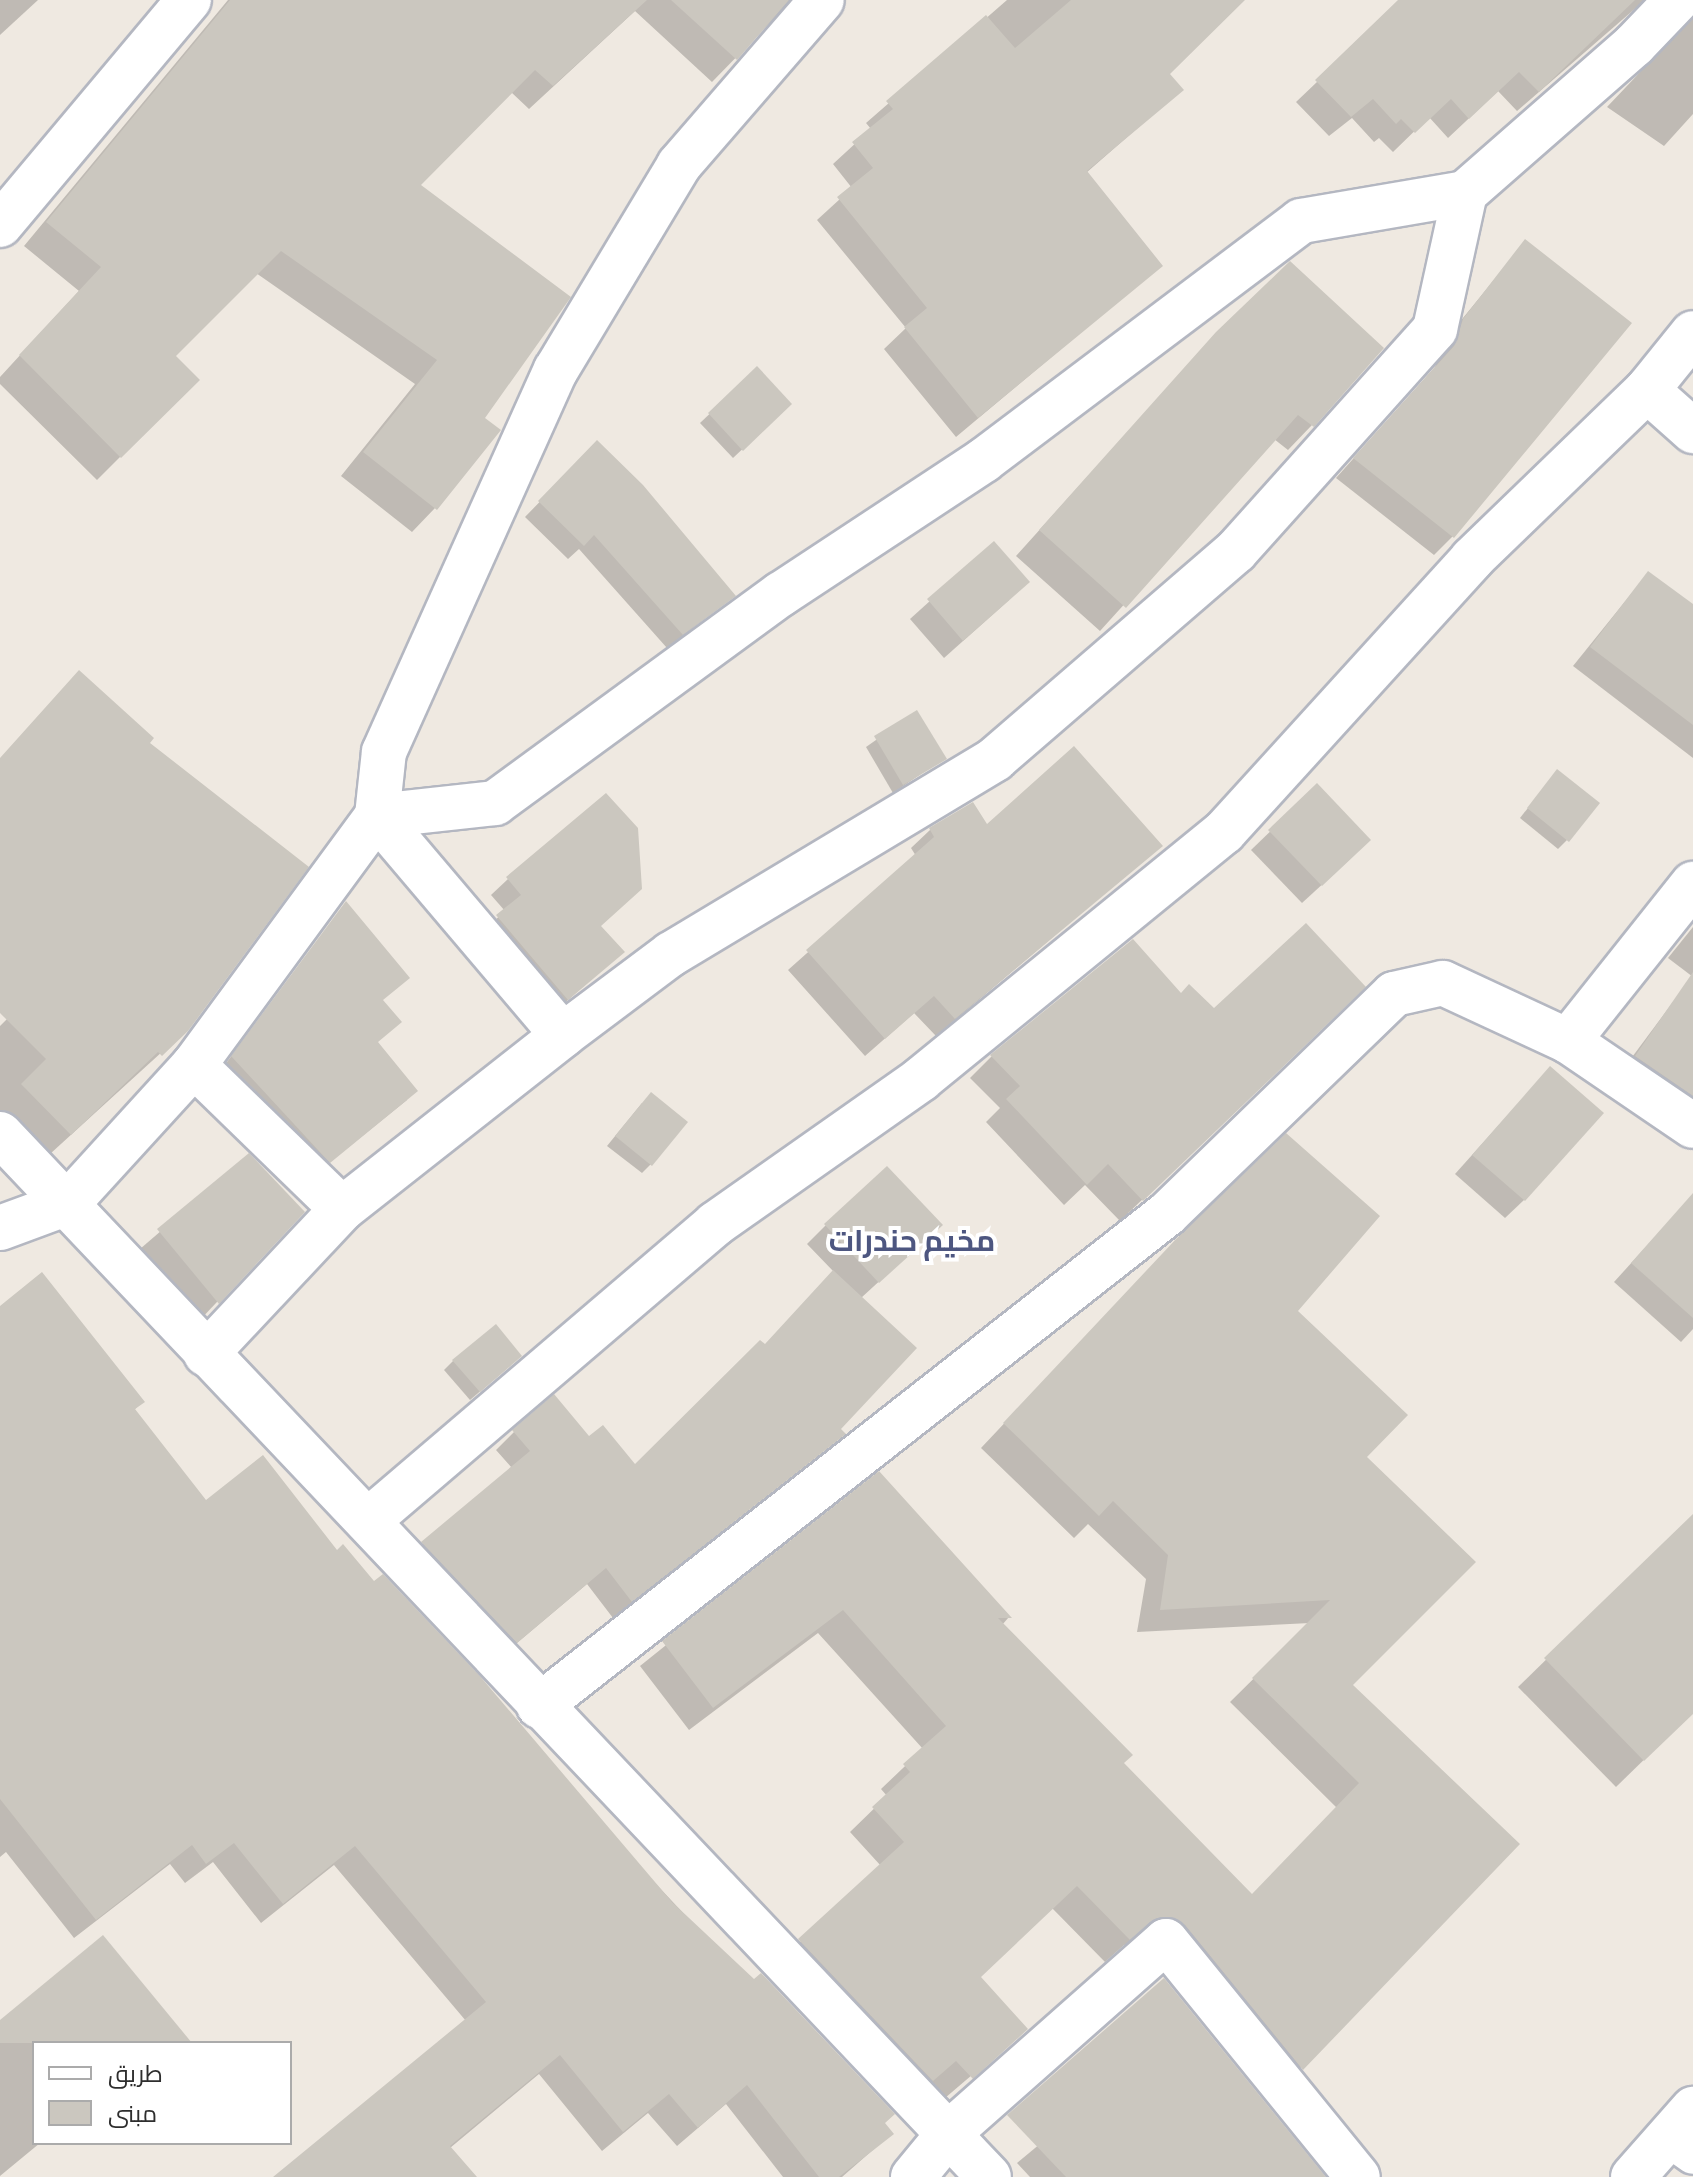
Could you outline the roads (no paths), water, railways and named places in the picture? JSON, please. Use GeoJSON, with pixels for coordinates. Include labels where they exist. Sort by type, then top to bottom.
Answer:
{"type":"FeatureCollection","features":[{"type":"Feature","properties":{"kind":"street"},"geometry":{"type":"LineString","coordinates":[[0,225],[189,0]]}},
{"type":"Feature","properties":{"kind":"street"},"geometry":{"type":"LineString","coordinates":[[0,1228],[68,1203],[194,1065],[377,816],[384,752],[556,370],[679,165],[822,0]]}},
{"type":"Feature","properties":{"kind":"street"},"geometry":{"type":"LineString","coordinates":[[377,816],[495,803],[781,594],[984,460],[1301,221],[1465,193],[1634,45],[1677,0]]}},
{"type":"Feature","properties":{"kind":"street"},"geometry":{"type":"LineString","coordinates":[[206,1354],[342,1209],[563,1035],[671,954],[995,759],[1236,551],[1435,329],[1465,193]]}},
{"type":"Feature","properties":{"kind":"street"},"geometry":{"type":"LineString","coordinates":[[370,1519],[715,1224],[921,1079],[1224,832],[1472,559],[1647,390],[1693,333]]}},
{"type":"Feature","properties":{"kind":"street"},"geometry":{"type":"LineString","coordinates":[[1647,390],[1693,431]]}},
{"type":"Feature","properties":{"kind":"street"},"geometry":{"type":"LineString","coordinates":[[377,816],[563,1035]]}},
{"type":"Feature","properties":{"kind":"street"},"geometry":{"type":"LineString","coordinates":[[1568,1041],[1693,884]]}},
{"type":"Feature","properties":{"kind":"street"},"geometry":{"type":"LineString","coordinates":[[539,1706],[1167,1214],[1394,994],[1443,983],[1568,1041],[1693,1126]]}},
{"type":"Feature","properties":{"kind":"street"},"geometry":{"type":"LineString","coordinates":[[194,1065],[342,1209]]}},
{"type":"Feature","properties":{"kind":"street"},"geometry":{"type":"LineString","coordinates":[[0,1134],[68,1203],[206,1354],[370,1519],[539,1706],[950,2132],[989,2177]]}},
{"type":"Feature","properties":{"kind":"street"},"geometry":{"type":"LineString","coordinates":[[913,2177],[950,2132],[1166,1941],[1358,2177]]}},
{"type":"Feature","properties":{"kind":"street"},"geometry":{"type":"LineString","coordinates":[[1633,2177],[1685,2135]]}},
{"type":"Feature","properties":{"kind":"district","name":"مخيم حندرات"},"geometry":{"type":"Point","coordinates":[912,1242]}}]}
